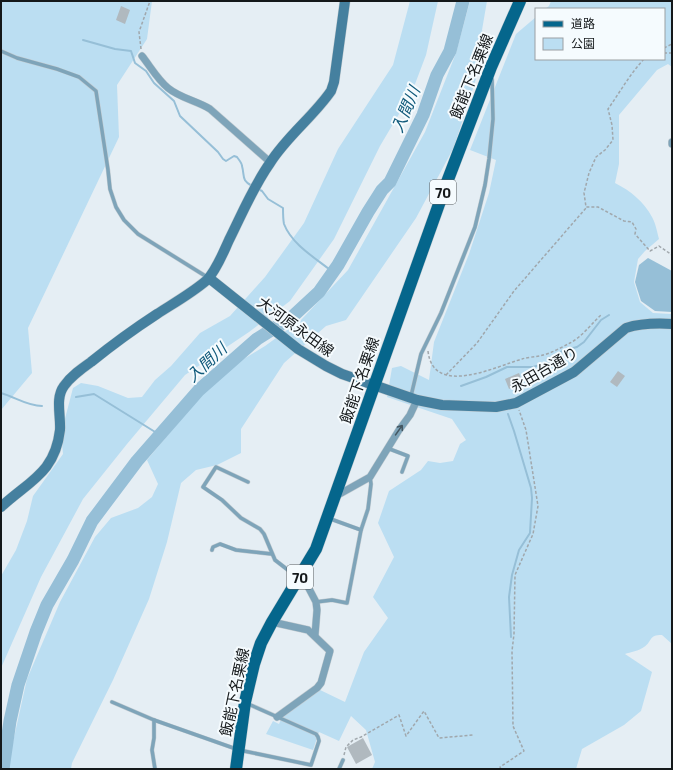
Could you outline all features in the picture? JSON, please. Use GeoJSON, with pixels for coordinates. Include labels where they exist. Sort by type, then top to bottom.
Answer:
{"type":"FeatureCollection","features":[{"type":"Feature","properties":{"kind":"main road","name":"飯能下名栗線"},"geometry":{"type":"LineString","coordinates":[[236,769],[245,702],[254,664],[261,643],[272,622],[316,550],[444,190],[491,68],[520,1]]}},
{"type":"Feature","properties":{"kind":"street"},"geometry":{"type":"LineString","coordinates":[[1,507],[45,470],[55,449],[60,432],[59,406],[61,391],[73,376],[133,329],[194,290],[209,278],[222,256],[252,194],[270,162],[286,140],[331,91],[334,82],[344,1]]}},
{"type":"Feature","properties":{"kind":"street"},"geometry":{"type":"LineString","coordinates":[[142,56],[168,88],[210,109],[270,162]]}},
{"type":"Feature","properties":{"kind":"street","name":"大河原永田線"},"geometry":{"type":"LineString","coordinates":[[209,278],[298,349],[342,374],[374,385]]}},
{"type":"Feature","properties":{"kind":"street","name":"永田台通り"},"geometry":{"type":"LineString","coordinates":[[374,385],[414,399],[442,405],[496,407],[516,403],[574,372],[626,328],[634,325],[654,323],[672,324]]}},
{"type":"Feature","properties":{"kind":"street"},"geometry":{"type":"LineString","coordinates":[[336,496],[370,477],[410,414],[414,399]]}},
{"type":"Feature","properties":{"kind":"street"},"geometry":{"type":"LineString","coordinates":[[299,579],[305,581],[316,602],[317,610],[315,635]]}},
{"type":"Feature","properties":{"kind":"street"},"geometry":{"type":"LineString","coordinates":[[272,622],[308,630],[315,635],[330,651],[321,683],[317,688],[277,717]]}},
{"type":"Feature","properties":{"kind":"lane"},"geometry":{"type":"LineString","coordinates":[[1,51],[17,58],[57,69],[79,77],[96,91],[110,189],[116,207],[124,220],[138,234],[209,278]]}},
{"type":"Feature","properties":{"kind":"lane"},"geometry":{"type":"LineString","coordinates":[[414,399],[421,354],[441,313],[475,227],[485,185],[493,119],[491,68]]}},
{"type":"Feature","properties":{"kind":"lane"},"geometry":{"type":"LineString","coordinates":[[387,448],[408,456],[402,472]]}},
{"type":"Feature","properties":{"kind":"lane"},"geometry":{"type":"LineString","coordinates":[[248,482],[216,466],[203,487],[222,500],[241,518],[260,529],[264,534],[275,560],[299,579]]}},
{"type":"Feature","properties":{"kind":"lane"},"geometry":{"type":"LineString","coordinates":[[316,602],[332,600],[347,603],[361,530],[368,509],[371,484],[370,477]]}},
{"type":"Feature","properties":{"kind":"lane"},"geometry":{"type":"LineString","coordinates":[[328,518],[361,530]]}},
{"type":"Feature","properties":{"kind":"lane"},"geometry":{"type":"LineString","coordinates":[[212,550],[220,544],[236,550],[272,554]]}},
{"type":"Feature","properties":{"kind":"lane"},"geometry":{"type":"LineString","coordinates":[[112,702],[154,720],[239,750],[312,767],[319,741],[316,734],[245,702]]}},
{"type":"Feature","properties":{"kind":"lane"},"geometry":{"type":"LineString","coordinates":[[154,720],[152,750],[155,769]]}},
{"type":"Feature","properties":{"kind":"lane"},"geometry":{"type":"LineString","coordinates":[[339,769],[343,760]]}},
{"type":"Feature","properties":{"kind":"path"},"geometry":{"type":"LineString","coordinates":[[142,56],[139,32],[150,1]]}},
{"type":"Feature","properties":{"kind":"path"},"geometry":{"type":"LineString","coordinates":[[446,374],[478,343],[514,291],[586,207],[584,193],[589,173],[596,157],[614,140],[608,109],[622,90],[634,69],[643,60]]}},
{"type":"Feature","properties":{"kind":"path"},"geometry":{"type":"LineString","coordinates":[[586,207],[598,207],[624,221],[632,222],[636,229],[635,234],[650,251],[659,246],[672,255]]}},
{"type":"Feature","properties":{"kind":"path"},"geometry":{"type":"LineString","coordinates":[[428,341],[428,353],[435,368],[446,374],[465,376],[486,372],[523,358],[544,355],[572,342],[602,314]]}},
{"type":"Feature","properties":{"kind":"path"},"geometry":{"type":"LineString","coordinates":[[501,769],[500,767],[524,751],[513,726],[512,651],[514,634],[515,575],[533,534],[538,506],[526,430],[516,403]]}},
{"type":"Feature","properties":{"kind":"path"},"geometry":{"type":"LineString","coordinates":[[343,760],[346,747],[353,740],[399,715],[406,736],[424,711],[439,738],[473,734]]}},
{"type":"Feature","properties":{"kind":"green space"},"geometry":{"type":"Polygon","coordinates":[[[1,1],[152,1],[147,39],[117,85],[119,137],[28,328],[32,373],[1,410],[1,1]]]}},
{"type":"Feature","properties":{"kind":"green space"},"geometry":{"type":"Polygon","coordinates":[[[410,1],[438,1],[426,55],[412,92],[380,146],[334,239],[290,301],[249,332],[185,375],[83,499],[41,577],[1,668],[1,576],[16,550],[27,521],[33,496],[63,454],[61,434],[73,388],[81,383],[98,386],[128,398],[142,397],[155,380],[171,366],[200,333],[230,316],[265,277],[304,223],[338,149],[393,65],[410,1]]]}},
{"type":"Feature","properties":{"kind":"green space"},"geometry":{"type":"Polygon","coordinates":[[[470,1],[487,1],[482,30],[486,40],[482,60],[454,147],[416,218],[346,320],[326,326],[284,363],[241,429],[241,453],[217,465],[196,470],[181,483],[167,542],[149,599],[113,680],[72,763],[71,769],[7,769],[27,679],[60,602],[95,537],[111,518],[138,508],[152,497],[158,484],[147,460],[208,387],[242,360],[265,346],[301,320],[348,270],[425,132],[456,53],[470,1]]]}},
{"type":"Feature","properties":{"kind":"green space"},"geometry":{"type":"Polygon","coordinates":[[[551,1],[672,1],[672,67],[668,64],[657,70],[619,115],[619,164],[615,183],[632,193],[645,206],[653,220],[659,239],[638,259],[634,282],[640,302],[653,313],[672,314],[672,644],[662,635],[658,635],[653,637],[647,645],[642,648],[625,654],[652,672],[641,711],[624,725],[582,749],[576,769],[372,769],[375,762],[366,730],[351,716],[339,741],[319,732],[313,750],[266,734],[273,721],[279,724],[283,715],[318,689],[345,702],[364,652],[388,618],[373,597],[394,557],[378,523],[389,491],[421,470],[428,461],[440,463],[453,461],[460,444],[466,440],[452,419],[387,397],[392,368],[401,366],[429,380],[434,342],[469,254],[489,193],[496,160],[470,150],[516,34],[535,18],[535,60],[665,60],[665,8],[546,8],[551,1]]]}},
{"type":"Feature","properties":{"kind":"shaded area"},"geometry":{"type":"Polygon","coordinates":[[[648,258],[672,271],[672,312],[655,311],[641,301],[635,282],[639,265],[648,258]]]}},
{"type":"Feature","properties":{"kind":"building"},"geometry":{"type":"Polygon","coordinates":[[[121,6],[130,10],[125,24],[116,20],[121,6]]]}},
{"type":"Feature","properties":{"kind":"building"},"geometry":{"type":"Polygon","coordinates":[[[618,371],[625,376],[617,387],[610,382],[618,371]]]}},
{"type":"Feature","properties":{"kind":"building"},"geometry":{"type":"Polygon","coordinates":[[[519,373],[523,383],[509,389],[505,379],[519,373]]]}},
{"type":"Feature","properties":{"kind":"building"},"geometry":{"type":"Polygon","coordinates":[[[363,738],[372,755],[356,764],[347,747],[363,738]]]}},
{"type":"Feature","properties":{"kind":"waterway","name":"入間川"},"geometry":{"type":"LineString","coordinates":[[3,769],[10,721],[18,685],[36,632],[47,605],[73,560],[92,521],[137,461],[199,390],[257,339],[292,317],[319,292],[338,265],[382,190],[390,182],[423,115],[437,75],[450,51],[463,1]]}},
{"type":"Feature","properties":{"kind":"waterway"},"geometry":{"type":"LineString","coordinates":[[83,40],[115,49],[131,51],[135,63],[146,71],[154,83],[174,101],[180,116],[218,152],[223,159],[226,161],[234,156],[237,157],[242,164],[246,182],[252,186]]}},
{"type":"Feature","properties":{"kind":"waterway"},"geometry":{"type":"LineString","coordinates":[[258,189],[262,191],[268,199],[283,208],[284,224],[293,239],[334,273]]}},
{"type":"Feature","properties":{"kind":"waterway"},"geometry":{"type":"LineString","coordinates":[[461,386],[486,377],[507,367],[533,367],[550,362],[562,351],[577,347],[584,342],[601,320],[609,315]]}},
{"type":"Feature","properties":{"kind":"waterway"},"geometry":{"type":"LineString","coordinates":[[1,393],[26,403],[42,406]]}},
{"type":"Feature","properties":{"kind":"waterway"},"geometry":{"type":"LineString","coordinates":[[76,397],[94,394],[160,435]]}},
{"type":"Feature","properties":{"kind":"waterway"},"geometry":{"type":"LineString","coordinates":[[508,414],[531,488],[532,498],[530,533],[519,550],[512,575],[509,597],[511,637]]}}]}
